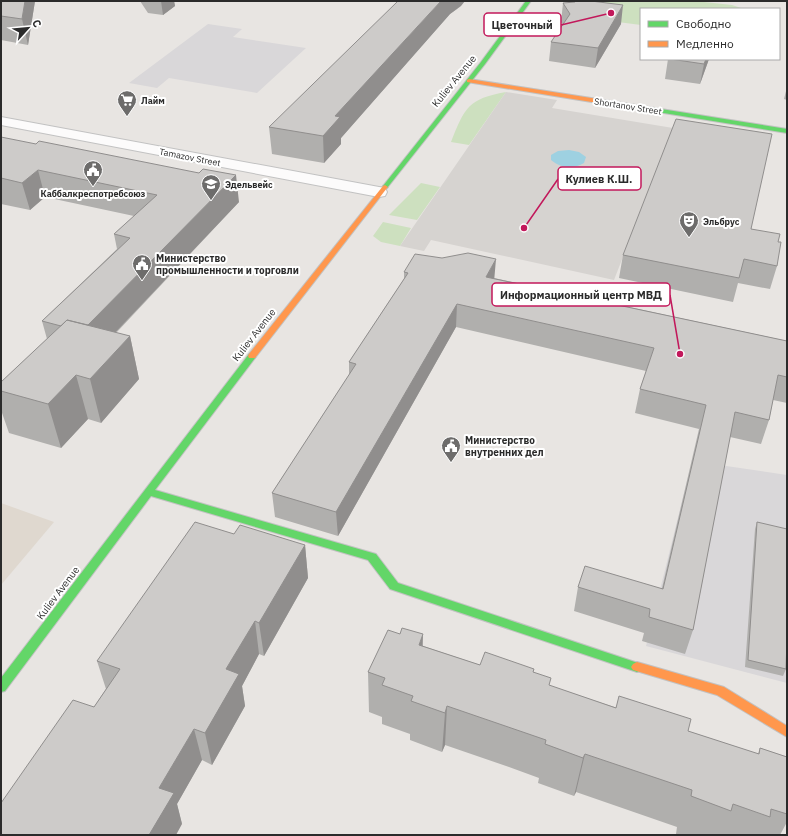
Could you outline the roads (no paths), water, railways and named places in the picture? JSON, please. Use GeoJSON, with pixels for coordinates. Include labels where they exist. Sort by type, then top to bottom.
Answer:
{"type":"FeatureCollection","features":[{"type":"Feature","properties":{"kind":"main road","name":"Kuliev Avenue"},"geometry":{"type":"LineString","coordinates":[[1,687],[237,374],[379,192],[469,81],[529,1]]}},
{"type":"Feature","properties":{"kind":"main road","name":"Shortanov Street"},"geometry":{"type":"LineString","coordinates":[[469,81],[787,131]]}},
{"type":"Feature","properties":{"kind":"main road"},"geometry":{"type":"LineString","coordinates":[[149,492],[372,557],[394,586],[646,670],[720,691],[787,732]]}},
{"type":"Feature","properties":{"kind":"street","name":"Tamazov Street"},"geometry":{"type":"LineString","coordinates":[[1,121],[379,192]]}},
{"type":"Feature","properties":{"kind":"water"},"geometry":{"type":"Polygon","coordinates":[[[569,150],[579,152],[586,157],[584,163],[567,167],[559,165],[551,160],[551,155],[558,151],[569,150]]]}},
{"type":"Feature","properties":{"kind":"place","name":"Цветочный"},"geometry":{"type":"Point","coordinates":[611,13]}},
{"type":"Feature","properties":{"kind":"place","name":"Лайм"},"geometry":{"type":"Point","coordinates":[127,117]}},
{"type":"Feature","properties":{"kind":"place","name":"Каббалкреспотребсоюз"},"geometry":{"type":"Point","coordinates":[93,187]}},
{"type":"Feature","properties":{"kind":"place","name":"Эдельвейс"},"geometry":{"type":"Point","coordinates":[211,201]}},
{"type":"Feature","properties":{"kind":"place","name":"Кулиев К.Ш."},"geometry":{"type":"Point","coordinates":[524,228]}},
{"type":"Feature","properties":{"kind":"place","name":"Эльбрус"},"geometry":{"type":"Point","coordinates":[689,238]}},
{"type":"Feature","properties":{"kind":"place","name":"Министерство промышленности и торговли"},"geometry":{"type":"Point","coordinates":[142,281]}},
{"type":"Feature","properties":{"kind":"place","name":"Информационный центр МВД"},"geometry":{"type":"Point","coordinates":[680,354]}},
{"type":"Feature","properties":{"kind":"place","name":"Министерство внутренних дел"},"geometry":{"type":"Point","coordinates":[451,463]}}]}
